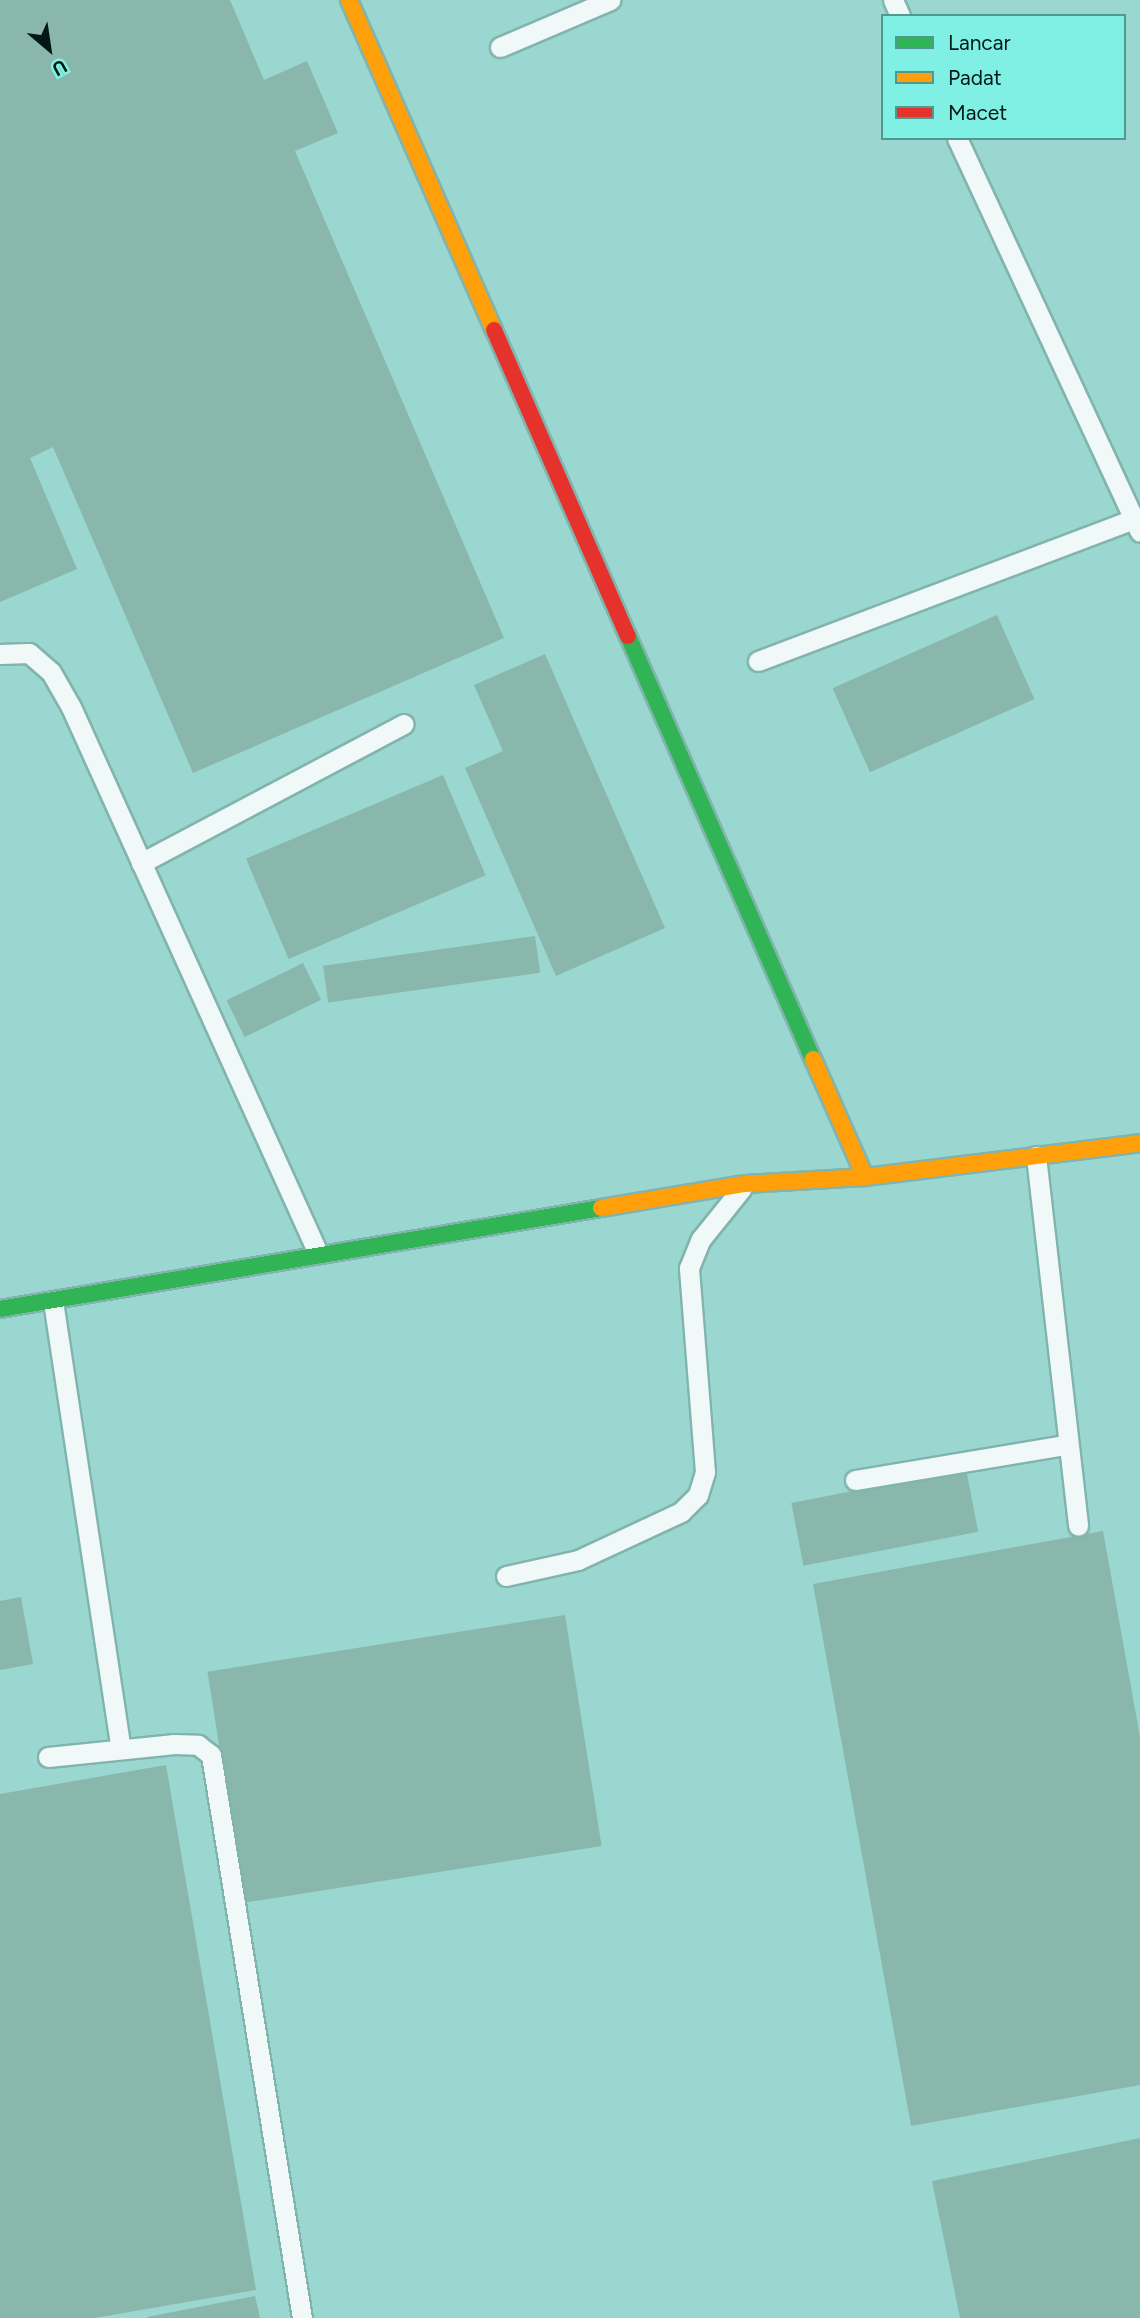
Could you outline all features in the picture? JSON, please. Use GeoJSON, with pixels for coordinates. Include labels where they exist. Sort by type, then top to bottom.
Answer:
{"type":"FeatureCollection","features":[{"type":"Feature","properties":{"kind":"street"},"geometry":{"type":"LineString","coordinates":[[349,0],[865,1177]]}},
{"type":"Feature","properties":{"kind":"street"},"geometry":{"type":"LineString","coordinates":[[0,1309],[317,1251],[745,1184],[865,1177],[1140,1143]]}},
{"type":"Feature","properties":{"kind":"lane"},"geometry":{"type":"LineString","coordinates":[[500,47],[610,0]]}},
{"type":"Feature","properties":{"kind":"lane"},"geometry":{"type":"LineString","coordinates":[[758,661],[1136,526],[958,140]]}},
{"type":"Feature","properties":{"kind":"lane"},"geometry":{"type":"LineString","coordinates":[[0,654],[29,653],[51,672],[317,1251]]}},
{"type":"Feature","properties":{"kind":"lane"},"geometry":{"type":"LineString","coordinates":[[141,863],[404,724]]}},
{"type":"Feature","properties":{"kind":"lane"},"geometry":{"type":"LineString","coordinates":[[1036,1156],[1065,1445],[1078,1526]]}},
{"type":"Feature","properties":{"kind":"lane"},"geometry":{"type":"LineString","coordinates":[[506,1576],[578,1560],[681,1512],[698,1495],[705,1472],[689,1268],[701,1239],[745,1184]]}},
{"type":"Feature","properties":{"kind":"lane"},"geometry":{"type":"LineString","coordinates":[[53,1301],[120,1745]]}},
{"type":"Feature","properties":{"kind":"lane"},"geometry":{"type":"LineString","coordinates":[[855,1480],[1065,1445]]}},
{"type":"Feature","properties":{"kind":"lane"},"geometry":{"type":"LineString","coordinates":[[48,1757],[120,1745],[198,1745],[216,1769],[302,2318]]}},
{"type":"Feature","properties":{"kind":"building"},"geometry":{"type":"Polygon","coordinates":[[[0,0],[230,0],[264,80],[307,61],[338,133],[295,151],[504,638],[193,773],[53,447],[30,458],[77,569],[0,602],[0,0]]]}},
{"type":"Feature","properties":{"kind":"building"},"geometry":{"type":"Polygon","coordinates":[[[997,615],[1034,699],[870,772],[833,688],[997,615]]]}},
{"type":"Feature","properties":{"kind":"building"},"geometry":{"type":"Polygon","coordinates":[[[545,654],[665,928],[556,976],[465,768],[503,751],[474,685],[545,654]]]}},
{"type":"Feature","properties":{"kind":"building"},"geometry":{"type":"Polygon","coordinates":[[[443,775],[486,875],[289,959],[246,859],[443,775]]]}},
{"type":"Feature","properties":{"kind":"building"},"geometry":{"type":"Polygon","coordinates":[[[535,936],[540,973],[328,1002],[323,966],[535,936]]]}},
{"type":"Feature","properties":{"kind":"building"},"geometry":{"type":"Polygon","coordinates":[[[303,963],[321,1000],[245,1037],[227,1000],[303,963]]]}},
{"type":"Feature","properties":{"kind":"building"},"geometry":{"type":"Polygon","coordinates":[[[966,1469],[978,1532],[803,1566],[791,1503],[966,1469]]]}},
{"type":"Feature","properties":{"kind":"building"},"geometry":{"type":"Polygon","coordinates":[[[1103,1531],[1140,1737],[1140,2085],[911,2126],[813,1584],[1103,1531]]]}},
{"type":"Feature","properties":{"kind":"building"},"geometry":{"type":"Polygon","coordinates":[[[21,1597],[33,1664],[0,1670],[0,1601],[21,1597]]]}},
{"type":"Feature","properties":{"kind":"building"},"geometry":{"type":"Polygon","coordinates":[[[565,1615],[602,1846],[244,1903],[207,1672],[565,1615]]]}},
{"type":"Feature","properties":{"kind":"building"},"geometry":{"type":"Polygon","coordinates":[[[166,1765],[256,2290],[95,2318],[0,2318],[0,1794],[166,1765]]]}},
{"type":"Feature","properties":{"kind":"building"},"geometry":{"type":"Polygon","coordinates":[[[1140,2138],[1140,2318],[960,2318],[932,2181],[1140,2138]]]}},
{"type":"Feature","properties":{"kind":"building"},"geometry":{"type":"Polygon","coordinates":[[[255,2296],[260,2318],[147,2317],[255,2296]]]}},
{"type":"Feature","properties":{"kind":"traffic: fast"},"geometry":{"type":"LineString","coordinates":[[628,636],[813,1059]]}},
{"type":"Feature","properties":{"kind":"traffic: fast"},"geometry":{"type":"LineString","coordinates":[[0,1309],[601,1208]]}},
{"type":"Feature","properties":{"kind":"traffic: slow"},"geometry":{"type":"LineString","coordinates":[[349,0],[494,330]]}},
{"type":"Feature","properties":{"kind":"traffic: slow"},"geometry":{"type":"LineString","coordinates":[[813,1059],[865,1177]]}},
{"type":"Feature","properties":{"kind":"traffic: slow"},"geometry":{"type":"LineString","coordinates":[[601,1208],[745,1184],[865,1177],[1140,1143]]}},
{"type":"Feature","properties":{"kind":"traffic: jam"},"geometry":{"type":"LineString","coordinates":[[494,330],[628,636]]}}]}
